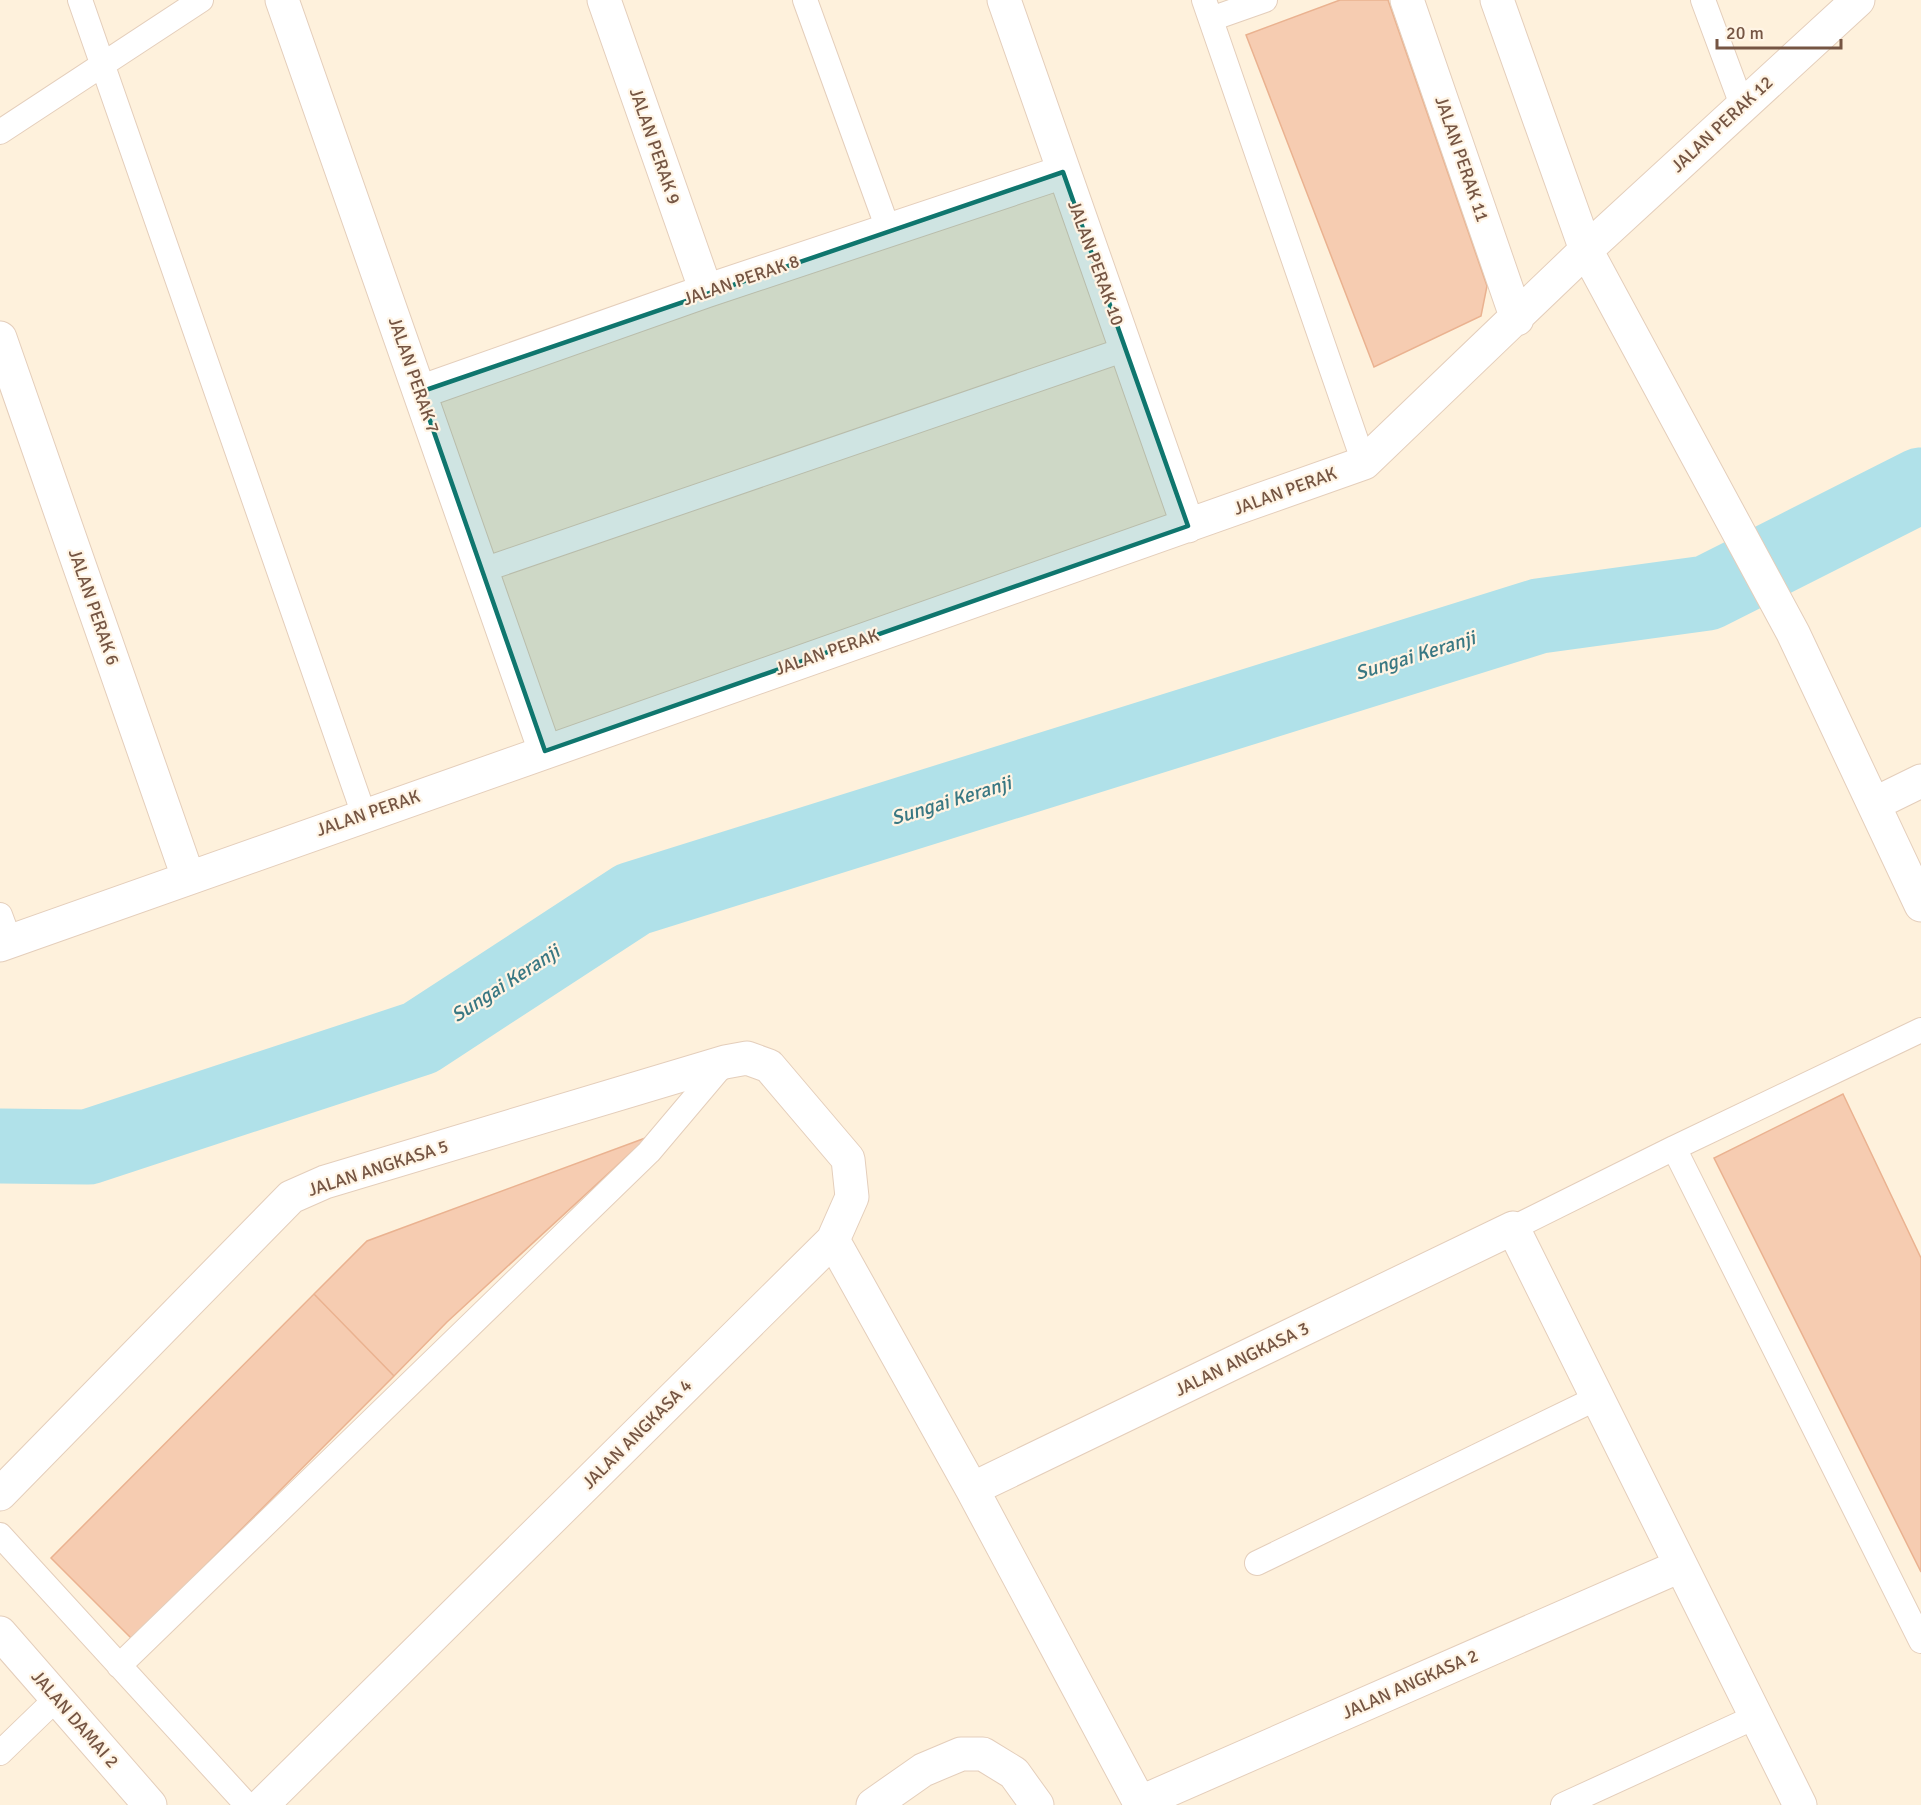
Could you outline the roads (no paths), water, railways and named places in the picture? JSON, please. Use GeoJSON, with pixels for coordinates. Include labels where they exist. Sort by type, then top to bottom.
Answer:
{"type":"FeatureCollection","features":[{"type":"Feature","properties":{"kind":"street","name":"JALAN PERAK 7"},"geometry":{"type":"LineString","coordinates":[[282,0],[483,570],[544,751]]}},
{"type":"Feature","properties":{"kind":"street","name":"JALAN PERAK 9"},"geometry":{"type":"LineString","coordinates":[[603,0],[706,291]]}},
{"type":"Feature","properties":{"kind":"street","name":"JALAN PERAK 10"},"geometry":{"type":"LineString","coordinates":[[1004,0],[1188,526]]}},
{"type":"Feature","properties":{"kind":"street","name":"JALAN PERAK 11"},"geometry":{"type":"LineString","coordinates":[[1407,0],[1517,319]]}},
{"type":"Feature","properties":{"kind":"street"},"geometry":{"type":"LineString","coordinates":[[1497,0],[1586,250],[1793,633],[1921,905]]}},
{"type":"Feature","properties":{"kind":"street","name":"JALAN PERAK 12"},"geometry":{"type":"LineString","coordinates":[[1586,250],[1858,0]]}},
{"type":"Feature","properties":{"kind":"street","name":"JALAN PERAK 8"},"geometry":{"type":"LineString","coordinates":[[420,392],[706,291],[1063,172]]}},
{"type":"Feature","properties":{"kind":"street","name":"JALAN PERAK"},"geometry":{"type":"LineString","coordinates":[[3,934],[188,876],[1364,463],[1517,319],[1586,250]]}},
{"type":"Feature","properties":{"kind":"street","name":"JALAN PERAK 6"},"geometry":{"type":"LineString","coordinates":[[0,338],[188,876]]}},
{"type":"Feature","properties":{"kind":"street"},"geometry":{"type":"LineString","coordinates":[[1874,804],[1921,781]]}},
{"type":"Feature","properties":{"kind":"street","name":"JALAN ANGKASA 4"},"geometry":{"type":"LineString","coordinates":[[262,1805],[833,1240],[852,1197],[848,1159],[769,1066],[747,1058],[725,1062]]}},
{"type":"Feature","properties":{"kind":"street","name":"JALAN ANGKASA 5"},"geometry":{"type":"LineString","coordinates":[[0,1494],[291,1197],[325,1182],[725,1062]]}},
{"type":"Feature","properties":{"kind":"street"},"geometry":{"type":"LineString","coordinates":[[1514,1228],[1800,1805]]}},
{"type":"Feature","properties":{"kind":"street","name":"JALAN ANGKASA 3"},"geometry":{"type":"LineString","coordinates":[[972,1489],[1514,1228]]}},
{"type":"Feature","properties":{"kind":"street"},"geometry":{"type":"LineString","coordinates":[[833,1240],[972,1489],[1140,1804]]}},
{"type":"Feature","properties":{"kind":"street","name":"JALAN ANGKASA 2"},"geometry":{"type":"LineString","coordinates":[[1140,1804],[1680,1566]]}},
{"type":"Feature","properties":{"kind":"street","name":"JALAN DAMAI 2"},"geometry":{"type":"LineString","coordinates":[[0,1633],[150,1805]]}},
{"type":"Feature","properties":{"kind":"street"},"geometry":{"type":"LineString","coordinates":[[873,1805],[923,1770],[962,1754],[983,1754],[1014,1773],[1036,1805]]}},
{"type":"Feature","properties":{"kind":"lane"},"geometry":{"type":"LineString","coordinates":[[80,0],[101,66],[364,814]]}},
{"type":"Feature","properties":{"kind":"lane"},"geometry":{"type":"LineString","coordinates":[[0,132],[201,0]]}},
{"type":"Feature","properties":{"kind":"lane"},"geometry":{"type":"LineString","coordinates":[[805,0],[888,229]]}},
{"type":"Feature","properties":{"kind":"lane"},"geometry":{"type":"LineString","coordinates":[[1265,0],[1208,10],[1364,463]]}},
{"type":"Feature","properties":{"kind":"lane"},"geometry":{"type":"LineString","coordinates":[[1703,0],[1742,105]]}},
{"type":"Feature","properties":{"kind":"lane"},"geometry":{"type":"LineString","coordinates":[[483,570],[1126,349]]}},
{"type":"Feature","properties":{"kind":"lane"},"geometry":{"type":"LineString","coordinates":[[1514,1228],[1674,1148],[1921,1030]]}},
{"type":"Feature","properties":{"kind":"lane"},"geometry":{"type":"LineString","coordinates":[[119,1666],[649,1152],[725,1062]]}},
{"type":"Feature","properties":{"kind":"lane"},"geometry":{"type":"LineString","coordinates":[[1674,1148],[1921,1641]]}},
{"type":"Feature","properties":{"kind":"lane"},"geometry":{"type":"LineString","coordinates":[[1257,1563],[1597,1398]]}},
{"type":"Feature","properties":{"kind":"lane"},"geometry":{"type":"LineString","coordinates":[[0,1535],[247,1805]]}},
{"type":"Feature","properties":{"kind":"lane"},"geometry":{"type":"LineString","coordinates":[[0,1753],[57,1698]]}},
{"type":"Feature","properties":{"kind":"lane"},"geometry":{"type":"LineString","coordinates":[[1563,1805],[1755,1717]]}},
{"type":"Feature","properties":{"kind":"waterway","name":"Sungai Keranji"},"geometry":{"type":"LineString","coordinates":[[0,1146],[88,1147],[420,1038],[633,899],[1539,616],[1707,593],[1921,485]]}}]}
